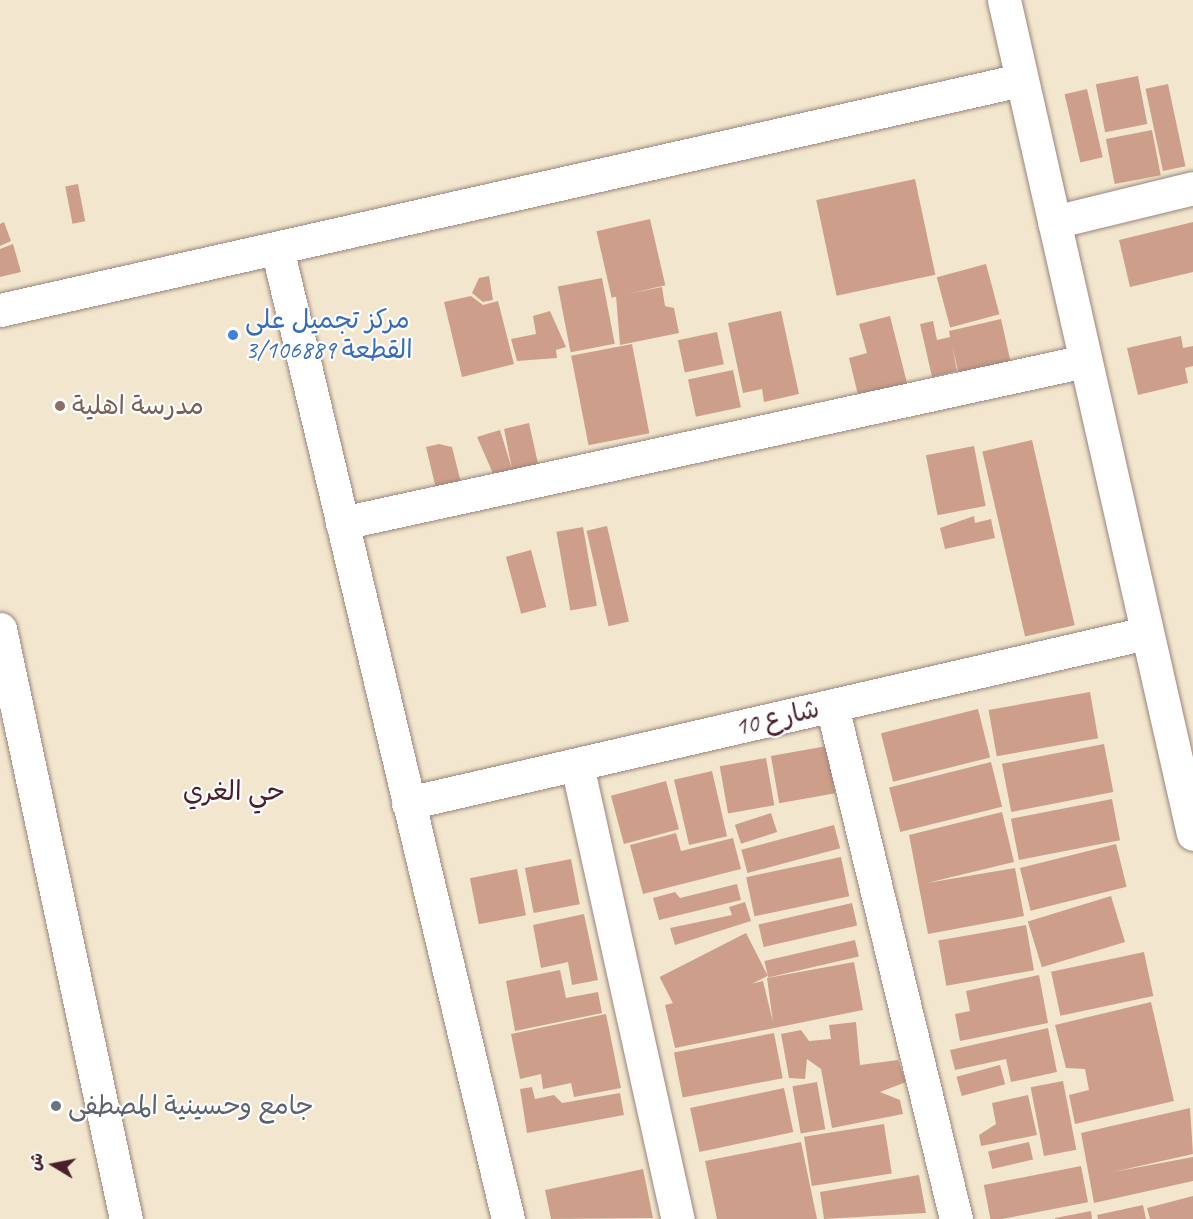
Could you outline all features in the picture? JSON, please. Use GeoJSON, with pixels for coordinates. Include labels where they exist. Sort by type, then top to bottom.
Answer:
{"type":"FeatureCollection","features":[{"type":"Feature","properties":{"kind":"street"},"geometry":{"type":"LineString","coordinates":[[1004,0],[1193,834]]}},
{"type":"Feature","properties":{"kind":"street"},"geometry":{"type":"LineString","coordinates":[[0,310],[1021,80]]}},
{"type":"Feature","properties":{"kind":"street"},"geometry":{"type":"LineString","coordinates":[[1054,222],[1193,188]]}},
{"type":"Feature","properties":{"kind":"street"},"geometry":{"type":"LineString","coordinates":[[278,248],[508,1219]]}},
{"type":"Feature","properties":{"kind":"street"},"geometry":{"type":"LineString","coordinates":[[342,523],[1085,361]]}},
{"type":"Feature","properties":{"kind":"street"},"geometry":{"type":"LineString","coordinates":[[0,629],[126,1219]]}},
{"type":"Feature","properties":{"kind":"street","name":"شارع 10"},"geometry":{"type":"LineString","coordinates":[[408,804],[1146,633]]}},
{"type":"Feature","properties":{"kind":"street"},"geometry":{"type":"LineString","coordinates":[[832,706],[956,1219]]}},
{"type":"Feature","properties":{"kind":"street"},"geometry":{"type":"LineString","coordinates":[[577,765],[678,1219]]}},
{"type":"Feature","properties":{"kind":"building"},"geometry":{"type":"Polygon","coordinates":[[[1138,76],[1147,124],[1105,132],[1096,84],[1138,76]]]}},
{"type":"Feature","properties":{"kind":"building"},"geometry":{"type":"Polygon","coordinates":[[[1168,84],[1185,166],[1163,171],[1146,89],[1168,84]]]}},
{"type":"Feature","properties":{"kind":"building"},"geometry":{"type":"Polygon","coordinates":[[[1087,89],[1103,157],[1080,162],[1065,94],[1087,89]]]}},
{"type":"Feature","properties":{"kind":"building"},"geometry":{"type":"Polygon","coordinates":[[[1152,130],[1161,175],[1115,184],[1106,139],[1152,130]]]}},
{"type":"Feature","properties":{"kind":"building"},"geometry":{"type":"Polygon","coordinates":[[[915,179],[935,275],[837,296],[816,200],[915,179]]]}},
{"type":"Feature","properties":{"kind":"building"},"geometry":{"type":"Polygon","coordinates":[[[78,184],[85,221],[72,224],[65,186],[78,184]]]}},
{"type":"Feature","properties":{"kind":"building"},"geometry":{"type":"Polygon","coordinates":[[[650,219],[665,285],[612,298],[596,231],[650,219]]]}},
{"type":"Feature","properties":{"kind":"building"},"geometry":{"type":"Polygon","coordinates":[[[4,222],[11,241],[0,246],[0,224],[4,222]]]}},
{"type":"Feature","properties":{"kind":"building"},"geometry":{"type":"Polygon","coordinates":[[[1193,222],[1193,272],[1130,287],[1119,240],[1193,222]]]}},
{"type":"Feature","properties":{"kind":"building"},"geometry":{"type":"Polygon","coordinates":[[[13,244],[21,272],[0,277],[0,249],[13,244]]]}},
{"type":"Feature","properties":{"kind":"building"},"geometry":{"type":"Polygon","coordinates":[[[986,264],[999,314],[950,327],[937,277],[986,264]]]}},
{"type":"Feature","properties":{"kind":"building"},"geometry":{"type":"Polygon","coordinates":[[[489,276],[493,300],[483,302],[472,293],[479,278],[489,276]]]}},
{"type":"Feature","properties":{"kind":"building"},"geometry":{"type":"Polygon","coordinates":[[[602,278],[615,344],[571,352],[558,287],[602,278]]]}},
{"type":"Feature","properties":{"kind":"building"},"geometry":{"type":"Polygon","coordinates":[[[662,287],[665,306],[674,308],[679,333],[620,345],[616,296],[662,287]]]}},
{"type":"Feature","properties":{"kind":"building"},"geometry":{"type":"Polygon","coordinates":[[[471,296],[483,305],[498,301],[514,364],[462,377],[444,302],[471,296]]]}},
{"type":"Feature","properties":{"kind":"building"},"geometry":{"type":"Polygon","coordinates":[[[550,311],[566,347],[556,350],[557,358],[517,361],[511,339],[536,334],[533,316],[550,311]]]}},
{"type":"Feature","properties":{"kind":"building"},"geometry":{"type":"Polygon","coordinates":[[[781,311],[799,394],[764,402],[762,389],[743,393],[728,323],[781,311]]]}},
{"type":"Feature","properties":{"kind":"building"},"geometry":{"type":"Polygon","coordinates":[[[890,316],[908,387],[859,399],[849,358],[867,353],[859,324],[890,316]]]}},
{"type":"Feature","properties":{"kind":"building"},"geometry":{"type":"Polygon","coordinates":[[[1001,319],[1012,368],[960,380],[952,345],[957,371],[932,377],[920,324],[933,321],[937,340],[950,337],[949,331],[1001,319]]]}},
{"type":"Feature","properties":{"kind":"building"},"geometry":{"type":"Polygon","coordinates":[[[717,332],[724,364],[685,373],[678,340],[717,332]]]}},
{"type":"Feature","properties":{"kind":"building"},"geometry":{"type":"Polygon","coordinates":[[[1181,336],[1183,348],[1193,346],[1193,366],[1185,368],[1188,383],[1138,395],[1127,348],[1181,336]]]}},
{"type":"Feature","properties":{"kind":"building"},"geometry":{"type":"Polygon","coordinates":[[[632,344],[649,433],[589,445],[571,356],[632,344]]]}},
{"type":"Feature","properties":{"kind":"building"},"geometry":{"type":"Polygon","coordinates":[[[733,370],[741,407],[696,417],[688,380],[733,370]]]}},
{"type":"Feature","properties":{"kind":"building"},"geometry":{"type":"Polygon","coordinates":[[[529,423],[539,468],[495,478],[477,437],[500,430],[512,469],[504,429],[529,423]]]}},
{"type":"Feature","properties":{"kind":"building"},"geometry":{"type":"Polygon","coordinates":[[[1032,440],[1075,625],[1025,637],[982,451],[1032,440]]]}},
{"type":"Feature","properties":{"kind":"building"},"geometry":{"type":"Polygon","coordinates":[[[439,444],[452,447],[462,487],[437,493],[426,447],[439,444]]]}},
{"type":"Feature","properties":{"kind":"building"},"geometry":{"type":"Polygon","coordinates":[[[974,446],[986,506],[938,515],[926,455],[974,446]]]}},
{"type":"Feature","properties":{"kind":"building"},"geometry":{"type":"Polygon","coordinates":[[[974,516],[975,523],[991,519],[995,538],[945,549],[940,528],[974,516]]]}},
{"type":"Feature","properties":{"kind":"building"},"geometry":{"type":"Polygon","coordinates":[[[607,526],[629,621],[609,626],[587,531],[607,526]]]}},
{"type":"Feature","properties":{"kind":"building"},"geometry":{"type":"Polygon","coordinates":[[[583,527],[597,606],[570,610],[556,532],[583,527]]]}},
{"type":"Feature","properties":{"kind":"building"},"geometry":{"type":"Polygon","coordinates":[[[531,550],[546,607],[521,614],[506,557],[531,550]]]}},
{"type":"Feature","properties":{"kind":"building"},"geometry":{"type":"Polygon","coordinates":[[[1090,692],[1098,738],[997,756],[989,710],[1090,692]]]}},
{"type":"Feature","properties":{"kind":"building"},"geometry":{"type":"Polygon","coordinates":[[[978,709],[990,758],[893,782],[881,733],[978,709]]]}},
{"type":"Feature","properties":{"kind":"building"},"geometry":{"type":"Polygon","coordinates":[[[1104,744],[1113,792],[1011,812],[1002,764],[1104,744]]]}},
{"type":"Feature","properties":{"kind":"building"},"geometry":{"type":"Polygon","coordinates":[[[827,746],[835,793],[779,803],[771,756],[827,746]]]}},
{"type":"Feature","properties":{"kind":"building"},"geometry":{"type":"Polygon","coordinates":[[[766,758],[774,805],[728,813],[720,766],[766,758]]]}},
{"type":"Feature","properties":{"kind":"building"},"geometry":{"type":"Polygon","coordinates":[[[991,762],[1002,807],[900,832],[889,787],[991,762]]]}},
{"type":"Feature","properties":{"kind":"building"},"geometry":{"type":"Polygon","coordinates":[[[712,771],[727,836],[689,845],[674,780],[712,771]]]}},
{"type":"Feature","properties":{"kind":"building"},"geometry":{"type":"Polygon","coordinates":[[[666,781],[679,829],[624,844],[611,796],[666,781]]]}},
{"type":"Feature","properties":{"kind":"building"},"geometry":{"type":"Polygon","coordinates":[[[1112,799],[1120,840],[1019,860],[1011,819],[1112,799]]]}},
{"type":"Feature","properties":{"kind":"building"},"geometry":{"type":"Polygon","coordinates":[[[1002,812],[1014,862],[927,883],[1015,868],[1024,916],[928,934],[909,835],[1002,812]]]}},
{"type":"Feature","properties":{"kind":"building"},"geometry":{"type":"Polygon","coordinates":[[[771,813],[777,832],[741,844],[735,825],[771,813]]]}},
{"type":"Feature","properties":{"kind":"building"},"geometry":{"type":"Polygon","coordinates":[[[834,825],[840,848],[747,873],[741,850],[834,825]]]}},
{"type":"Feature","properties":{"kind":"building"},"geometry":{"type":"Polygon","coordinates":[[[676,833],[681,851],[733,838],[741,869],[643,894],[630,845],[676,833]]]}},
{"type":"Feature","properties":{"kind":"building"},"geometry":{"type":"Polygon","coordinates":[[[1116,844],[1127,887],[1031,911],[1020,868],[1116,844]]]}},
{"type":"Feature","properties":{"kind":"building"},"geometry":{"type":"Polygon","coordinates":[[[841,857],[849,896],[754,916],[746,877],[841,857]]]}},
{"type":"Feature","properties":{"kind":"building"},"geometry":{"type":"Polygon","coordinates":[[[571,859],[580,904],[534,913],[525,868],[571,859]]]}},
{"type":"Feature","properties":{"kind":"building"},"geometry":{"type":"Polygon","coordinates":[[[517,869],[526,915],[479,924],[470,878],[517,869]]]}},
{"type":"Feature","properties":{"kind":"building"},"geometry":{"type":"Polygon","coordinates":[[[737,884],[741,900],[659,920],[653,898],[675,892],[680,898],[737,884]]]}},
{"type":"Feature","properties":{"kind":"building"},"geometry":{"type":"Polygon","coordinates":[[[1111,896],[1125,942],[1042,967],[1028,921],[1111,896]]]}},
{"type":"Feature","properties":{"kind":"building"},"geometry":{"type":"Polygon","coordinates":[[[745,902],[751,921],[675,945],[670,928],[732,915],[729,907],[745,902]]]}},
{"type":"Feature","properties":{"kind":"building"},"geometry":{"type":"Polygon","coordinates":[[[852,903],[857,925],[764,947],[758,925],[852,903]]]}},
{"type":"Feature","properties":{"kind":"building"},"geometry":{"type":"Polygon","coordinates":[[[584,914],[598,980],[572,985],[568,962],[541,968],[533,925],[584,914]]]}},
{"type":"Feature","properties":{"kind":"building"},"geometry":{"type":"Polygon","coordinates":[[[1026,925],[1034,970],[946,986],[938,940],[1026,925]]]}},
{"type":"Feature","properties":{"kind":"building"},"geometry":{"type":"Polygon","coordinates":[[[746,933],[768,976],[681,1020],[660,977],[746,933]]]}},
{"type":"Feature","properties":{"kind":"building"},"geometry":{"type":"Polygon","coordinates":[[[855,940],[859,957],[768,977],[764,961],[855,940]]]}},
{"type":"Feature","properties":{"kind":"building"},"geometry":{"type":"Polygon","coordinates":[[[1144,952],[1153,996],[1060,1016],[1051,972],[1144,952]]]}},
{"type":"Feature","properties":{"kind":"building"},"geometry":{"type":"Polygon","coordinates":[[[854,962],[863,1010],[675,1048],[665,1005],[763,981],[773,1022],[767,978],[854,962]]]}},
{"type":"Feature","properties":{"kind":"building"},"geometry":{"type":"Polygon","coordinates":[[[560,970],[566,998],[598,992],[602,1013],[515,1031],[506,981],[560,970]]]}},
{"type":"Feature","properties":{"kind":"building"},"geometry":{"type":"Polygon","coordinates":[[[1039,975],[1048,1023],[960,1041],[955,1014],[970,1011],[966,991],[1039,975]]]}},
{"type":"Feature","properties":{"kind":"building"},"geometry":{"type":"Polygon","coordinates":[[[1151,1002],[1174,1101],[1075,1124],[1069,1095],[1089,1090],[1085,1069],[1066,1068],[1055,1025],[1151,1002]]]}},
{"type":"Feature","properties":{"kind":"building"},"geometry":{"type":"Polygon","coordinates":[[[606,1014],[621,1088],[574,1097],[571,1083],[543,1089],[541,1074],[520,1079],[511,1034],[606,1014]]]}},
{"type":"Feature","properties":{"kind":"building"},"geometry":{"type":"Polygon","coordinates":[[[856,1022],[860,1065],[898,1060],[906,1082],[880,1092],[900,1100],[903,1114],[832,1128],[821,1069],[807,1059],[805,1079],[789,1078],[781,1034],[801,1030],[809,1041],[831,1039],[829,1025],[856,1022]]]}},
{"type":"Feature","properties":{"kind":"building"},"geometry":{"type":"Polygon","coordinates":[[[1048,1028],[1057,1072],[1011,1082],[1006,1059],[955,1070],[950,1050],[1048,1028]]]}},
{"type":"Feature","properties":{"kind":"building"},"geometry":{"type":"Polygon","coordinates":[[[774,1033],[783,1078],[683,1098],[674,1052],[774,1033]]]}},
{"type":"Feature","properties":{"kind":"building"},"geometry":{"type":"Polygon","coordinates":[[[1000,1065],[1005,1084],[962,1096],[957,1077],[1000,1065]]]}},
{"type":"Feature","properties":{"kind":"building"},"geometry":{"type":"Polygon","coordinates":[[[1063,1081],[1076,1150],[1044,1156],[1031,1087],[1063,1081]]]}},
{"type":"Feature","properties":{"kind":"building"},"geometry":{"type":"Polygon","coordinates":[[[817,1082],[825,1129],[801,1134],[792,1086],[817,1082]]]}},
{"type":"Feature","properties":{"kind":"building"},"geometry":{"type":"Polygon","coordinates":[[[532,1087],[535,1099],[554,1095],[562,1103],[620,1093],[624,1115],[527,1133],[520,1089],[532,1087]]]}},
{"type":"Feature","properties":{"kind":"building"},"geometry":{"type":"Polygon","coordinates":[[[784,1088],[793,1132],[699,1152],[690,1108],[784,1088]]]}},
{"type":"Feature","properties":{"kind":"building"},"geometry":{"type":"Polygon","coordinates":[[[1028,1095],[1037,1135],[981,1146],[979,1135],[996,1124],[992,1103],[1028,1095]]]}},
{"type":"Feature","properties":{"kind":"building"},"geometry":{"type":"Polygon","coordinates":[[[1190,1108],[1193,1154],[1113,1172],[1193,1157],[1193,1181],[1094,1203],[1081,1133],[1190,1108]]]}},
{"type":"Feature","properties":{"kind":"building"},"geometry":{"type":"Polygon","coordinates":[[[884,1124],[892,1173],[812,1186],[804,1137],[884,1124]]]}},
{"type":"Feature","properties":{"kind":"building"},"geometry":{"type":"Polygon","coordinates":[[[801,1142],[817,1219],[717,1219],[705,1161],[801,1142]]]}},
{"type":"Feature","properties":{"kind":"building"},"geometry":{"type":"Polygon","coordinates":[[[1029,1142],[1033,1160],[992,1169],[988,1151],[1029,1142]]]}},
{"type":"Feature","properties":{"kind":"building"},"geometry":{"type":"Polygon","coordinates":[[[1081,1166],[1088,1202],[1002,1219],[990,1219],[984,1185],[1081,1166]]]}},
{"type":"Feature","properties":{"kind":"building"},"geometry":{"type":"Polygon","coordinates":[[[643,1169],[653,1218],[551,1219],[545,1190],[643,1169]]]}},
{"type":"Feature","properties":{"kind":"building"},"geometry":{"type":"Polygon","coordinates":[[[919,1175],[926,1213],[824,1219],[820,1192],[919,1175]]]}},
{"type":"Feature","properties":{"kind":"building"},"geometry":{"type":"Polygon","coordinates":[[[1193,1196],[1193,1219],[1150,1219],[1147,1208],[1193,1196]]]}},
{"type":"Feature","properties":{"kind":"building"},"geometry":{"type":"Polygon","coordinates":[[[1143,1205],[1146,1219],[1098,1219],[1097,1215],[1143,1205]]]}},
{"type":"Feature","properties":{"kind":"building"},"geometry":{"type":"Polygon","coordinates":[[[1091,1211],[1092,1219],[1055,1219],[1055,1218],[1091,1211]]]}},
{"type":"Feature","properties":{"kind":"place","name":"مركز تجميل على القطعة 3/106889"},"geometry":{"type":"Point","coordinates":[233,335]}},
{"type":"Feature","properties":{"kind":"place","name":"مدرسة اهلية"},"geometry":{"type":"Point","coordinates":[60,406]}},
{"type":"Feature","properties":{"kind":"place","name":"جامع وحسينية المصطفى"},"geometry":{"type":"Point","coordinates":[56,1106]}},
{"type":"Feature","properties":{"kind":"district","name":"حي الغري"},"geometry":{"type":"Point","coordinates":[234,792]}}]}
